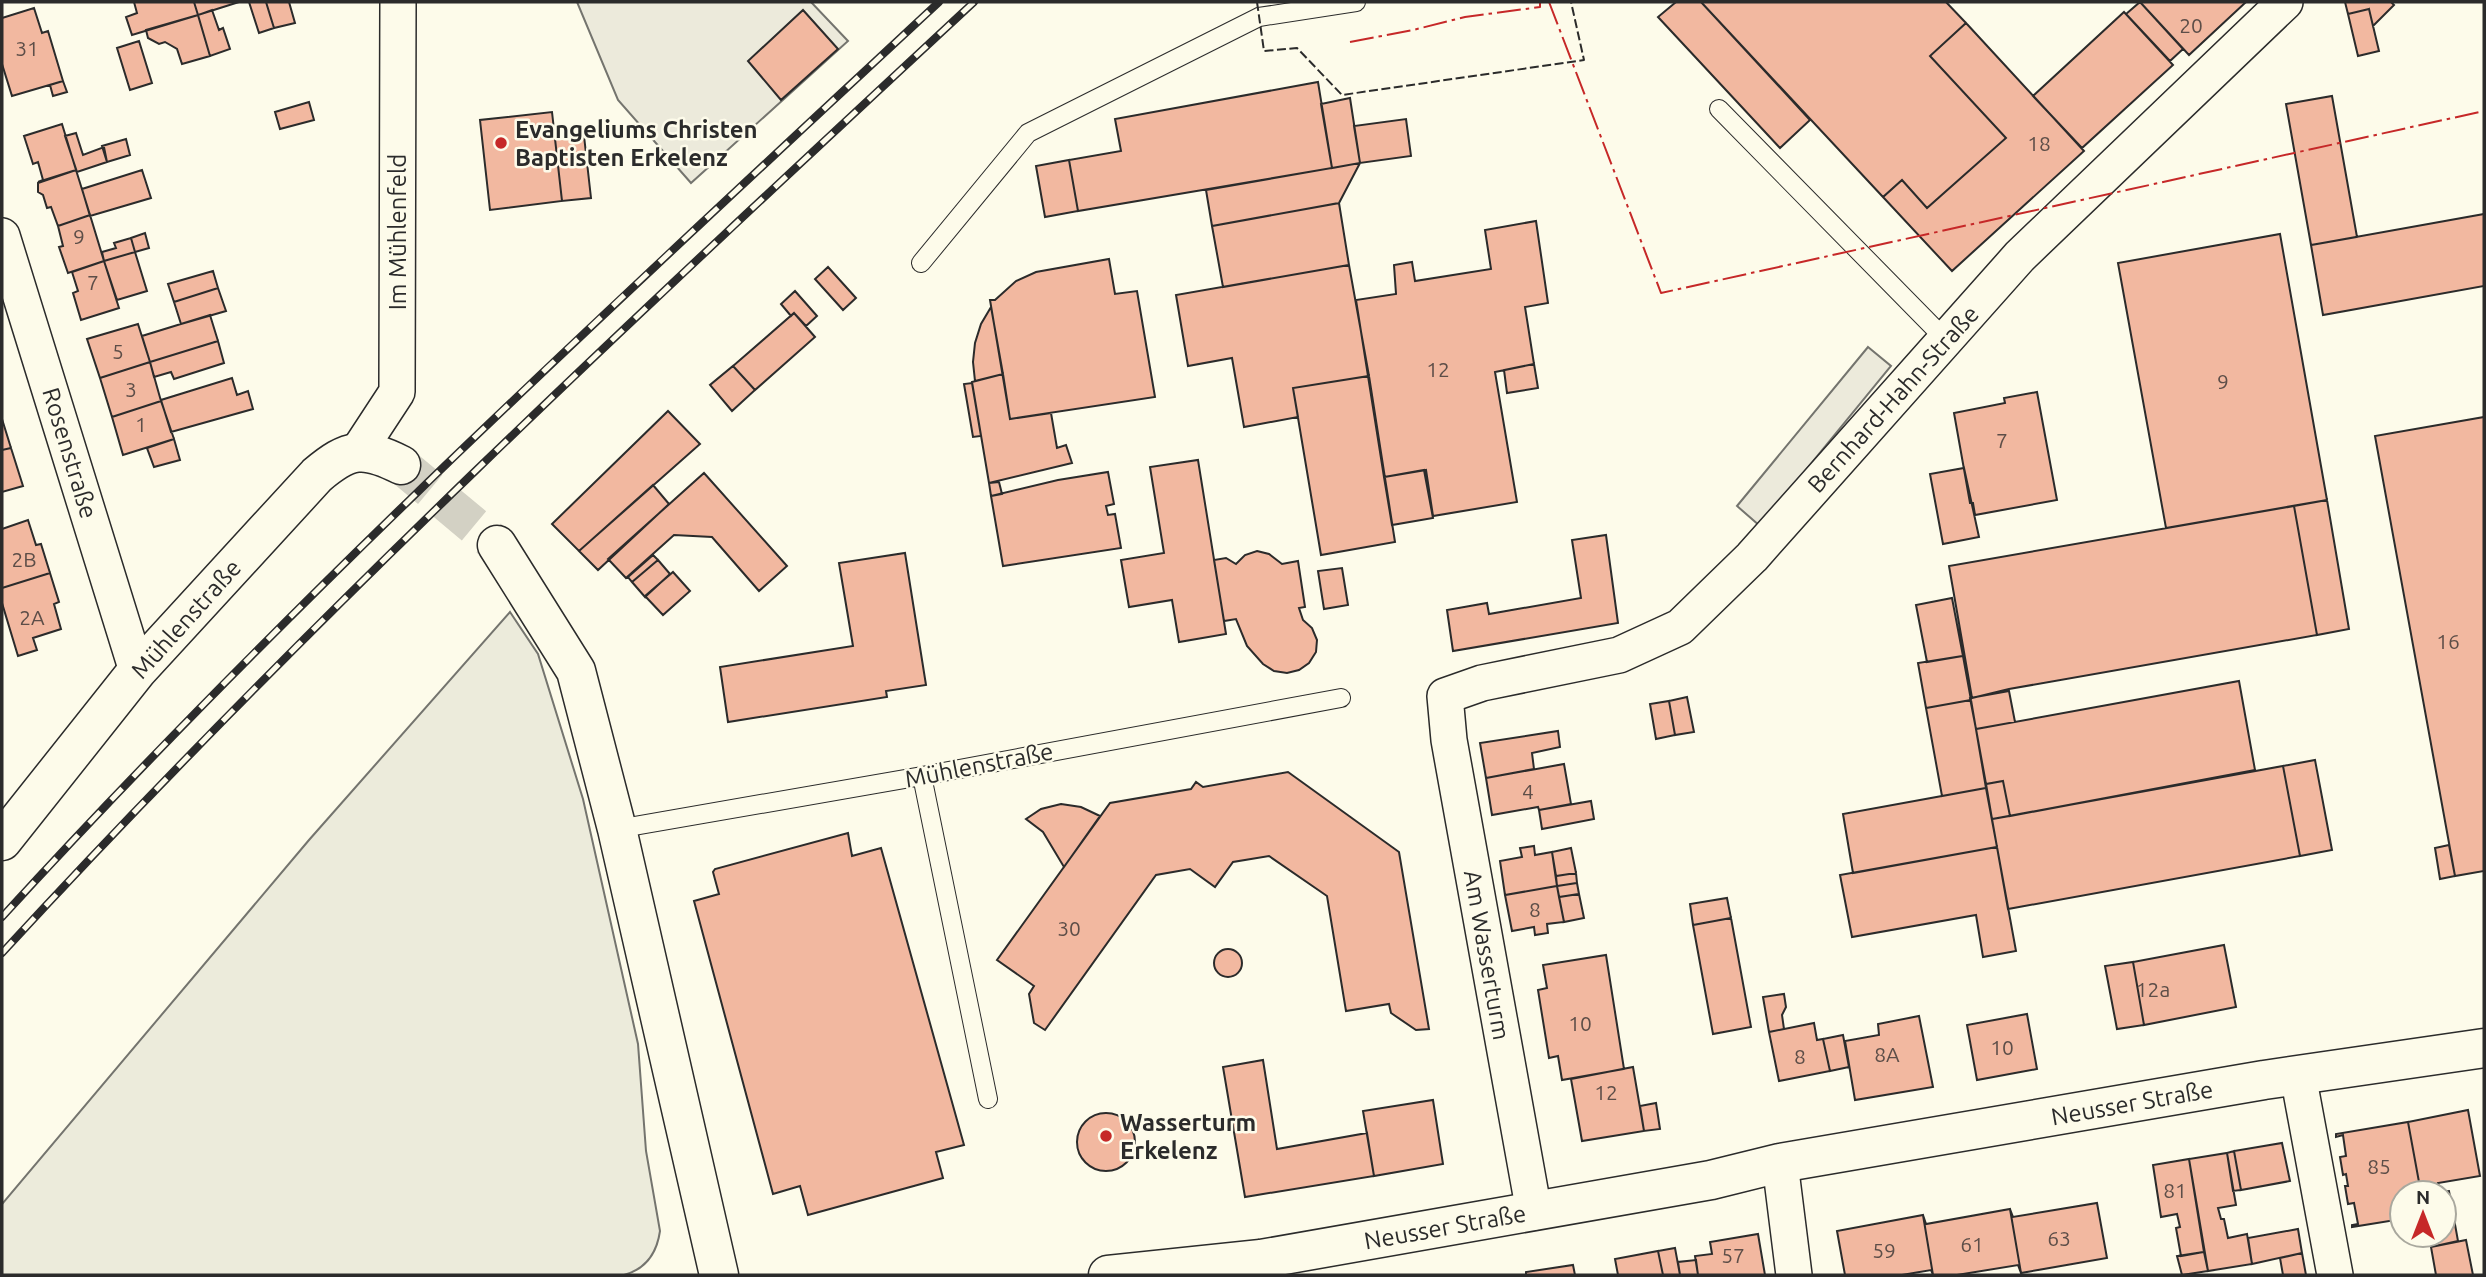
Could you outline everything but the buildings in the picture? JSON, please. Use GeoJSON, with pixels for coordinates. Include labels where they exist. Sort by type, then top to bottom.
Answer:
{"type":"FeatureCollection","features":[{"type":"Feature","properties":{"kind":"street","name":"Im Mühlenfeld"},"geometry":{"type":"LineString","coordinates":[[359,450],[397,392],[398,2]]}},
{"type":"Feature","properties":{"kind":"street","name":"Bernhard-Hahn-Straße"},"geometry":{"type":"LineString","coordinates":[[1445,696],[1482,683],[1619,655],[1680,627],[1752,557],[2020,256],[2285,2]]}},
{"type":"Feature","properties":{"kind":"street","name":"Rosenstraße"},"geometry":{"type":"LineString","coordinates":[[2,236],[137,671]]}},
{"type":"Feature","properties":{"kind":"street"},"geometry":{"type":"LineString","coordinates":[[359,450],[382,456],[401,466]]}},
{"type":"Feature","properties":{"kind":"street","name":"Mühlenstraße"},"geometry":{"type":"LineString","coordinates":[[2,841],[137,671],[317,475],[338,457],[359,450]]}},
{"type":"Feature","properties":{"kind":"street"},"geometry":{"type":"LineString","coordinates":[[497,545],[576,671],[617,828],[719,1275]]}},
{"type":"Feature","properties":{"kind":"street","name":"Am Wasserturm"},"geometry":{"type":"LineString","coordinates":[[1445,696],[1449,740],[1534,1212]]}},
{"type":"Feature","properties":{"kind":"street","name":"Neusser Straße"},"geometry":{"type":"LineString","coordinates":[[1108,1275],[1261,1259],[1711,1180],[1780,1163],[2298,1075],[2484,1048]]}},
{"type":"Feature","properties":{"kind":"street"},"geometry":{"type":"LineString","coordinates":[[2298,1075],[2335,1275]]}},
{"type":"Feature","properties":{"kind":"street"},"geometry":{"type":"LineString","coordinates":[[1780,1163],[1794,1275]]}},
{"type":"Feature","properties":{"kind":"lane"},"geometry":{"type":"LineString","coordinates":[[921,263],[1028,133],[1259,17],[1356,2]]}},
{"type":"Feature","properties":{"kind":"lane"},"geometry":{"type":"LineString","coordinates":[[1719,109],[1945,339]]}},
{"type":"Feature","properties":{"kind":"lane","name":"Mühlenstraße"},"geometry":{"type":"LineString","coordinates":[[617,828],[922,776],[1341,698]]}},
{"type":"Feature","properties":{"kind":"lane"},"geometry":{"type":"LineString","coordinates":[[922,776],[988,1099]]}},
{"type":"Feature","properties":{"kind":"shaded area"},"geometry":{"type":"Polygon","coordinates":[[[577,2],[811,2],[848,41],[691,183],[618,100],[577,2]]]}},
{"type":"Feature","properties":{"kind":"shaded area"},"geometry":{"type":"Polygon","coordinates":[[[1868,347],[1891,366],[1760,526],[1737,506],[1868,347]]]}},
{"type":"Feature","properties":{"kind":"shaded area"},"geometry":{"type":"Polygon","coordinates":[[[510,612],[538,654],[583,799],[638,1044],[646,1151],[660,1231],[649,1259],[638,1269],[624,1275],[2,1275],[2,1204],[309,840],[510,612]]]}},
{"type":"Feature","properties":{"kind":"tunnel"},"geometry":{"type":"LineString","coordinates":[[401,465],[497,545]]}},
{"type":"Feature","properties":{"kind":"railway"},"geometry":{"type":"LineString","coordinates":[[2,917],[114,797],[344,564],[580,337],[939,2]]}},
{"type":"Feature","properties":{"kind":"railway"},"geometry":{"type":"LineString","coordinates":[[2,953],[118,829],[357,587],[602,350],[974,2]]}},
{"type":"Feature","properties":{"kind":"fence"},"geometry":{"type":"LineString","coordinates":[[1257,2],[1264,51],[1297,48],[1342,95],[1584,60],[1571,2]]}},
{"type":"Feature","properties":{"kind":"power"},"geometry":{"type":"LineString","coordinates":[[1350,42],[1465,17],[1540,7],[1540,2]]}},
{"type":"Feature","properties":{"kind":"power"},"geometry":{"type":"LineString","coordinates":[[1549,2],[1661,293],[2484,111]]}},
{"type":"Feature","properties":{"kind":"place","name":"Evangeliums Christen Baptisten Erkelenz"},"geometry":{"type":"Point","coordinates":[501,143]}},
{"type":"Feature","properties":{"kind":"place","name":"Wasserturm Erkelenz"},"geometry":{"type":"Point","coordinates":[1106,1136]}}]}
